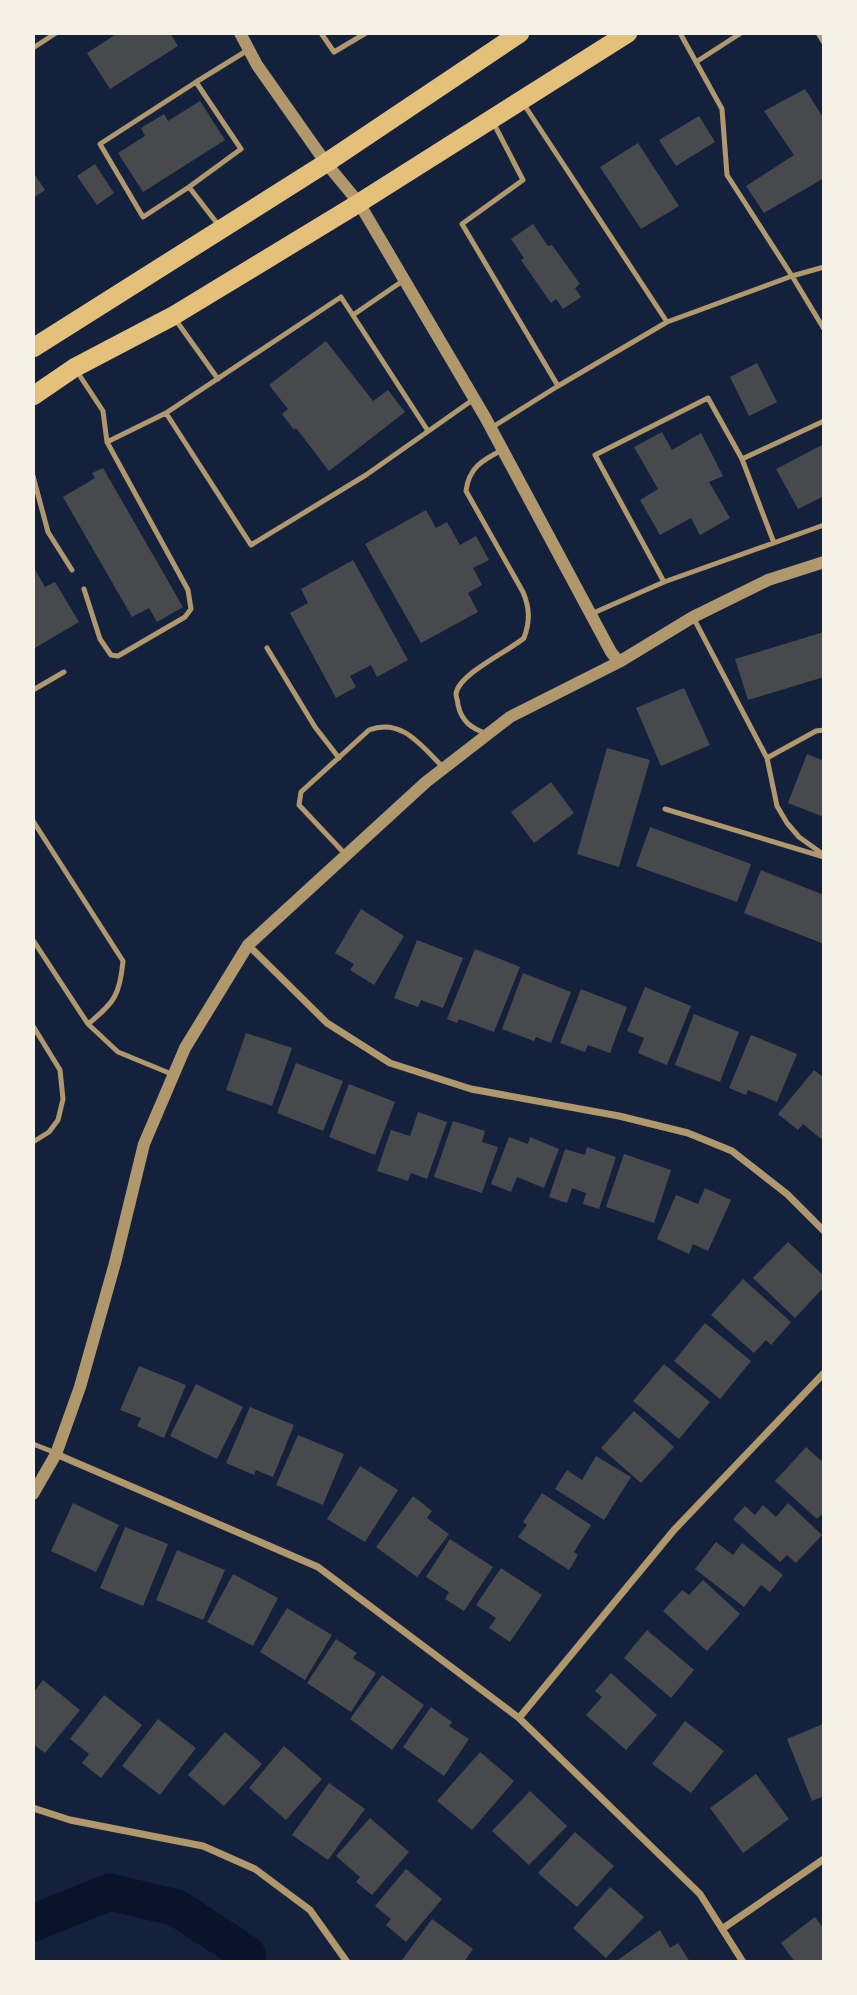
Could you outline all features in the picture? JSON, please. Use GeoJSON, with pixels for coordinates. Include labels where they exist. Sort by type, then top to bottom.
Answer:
{"type":"FeatureCollection","features":[{"type":"Feature","properties":{"kind":"highway"},"geometry":{"type":"LineString","coordinates":[[33,348],[326,163],[520,33]]}},
{"type":"Feature","properties":{"kind":"highway"},"geometry":{"type":"LineString","coordinates":[[33,396],[74,368],[173,316],[359,203],[628,33]]}},
{"type":"Feature","properties":{"kind":"street"},"geometry":{"type":"LineString","coordinates":[[240,33],[248,50],[326,163],[359,203],[503,449],[619,662]]}},
{"type":"Feature","properties":{"kind":"street"},"geometry":{"type":"LineString","coordinates":[[33,1494],[56,1454],[80,1387],[115,1263],[144,1144],[186,1048],[248,945],[444,768],[510,717],[619,662],[693,617],[768,580],[824,562]]}},
{"type":"Feature","properties":{"kind":"street"},"geometry":{"type":"LineString","coordinates":[[248,945],[327,1023],[390,1063],[471,1089],[619,1116],[688,1133],[732,1151],[787,1194],[824,1231]]}},
{"type":"Feature","properties":{"kind":"street"},"geometry":{"type":"LineString","coordinates":[[519,1718],[674,1530],[824,1373]]}},
{"type":"Feature","properties":{"kind":"street"},"geometry":{"type":"LineString","coordinates":[[56,1454],[318,1567],[519,1718],[700,1894],[743,1962]]}},
{"type":"Feature","properties":{"kind":"street"},"geometry":{"type":"LineString","coordinates":[[33,1808],[70,1820],[203,1846],[255,1869],[310,1910],[347,1962]]}},
{"type":"Feature","properties":{"kind":"street"},"geometry":{"type":"LineString","coordinates":[[722,1929],[824,1859]]}},
{"type":"Feature","properties":{"kind":"lane"},"geometry":{"type":"LineString","coordinates":[[33,48],[56,33]]}},
{"type":"Feature","properties":{"kind":"lane"},"geometry":{"type":"LineString","coordinates":[[321,33],[334,52],[366,33]]}},
{"type":"Feature","properties":{"kind":"lane"},"geometry":{"type":"LineString","coordinates":[[680,33],[722,109],[727,175],[824,329]]}},
{"type":"Feature","properties":{"kind":"lane"},"geometry":{"type":"LineString","coordinates":[[696,62],[741,33]]}},
{"type":"Feature","properties":{"kind":"lane"},"geometry":{"type":"LineString","coordinates":[[818,33],[824,43]]}},
{"type":"Feature","properties":{"kind":"lane"},"geometry":{"type":"LineString","coordinates":[[196,82],[241,149],[143,216],[100,144],[196,82],[248,50]]}},
{"type":"Feature","properties":{"kind":"lane"},"geometry":{"type":"LineString","coordinates":[[522,100],[667,322]]}},
{"type":"Feature","properties":{"kind":"lane"},"geometry":{"type":"LineString","coordinates":[[491,120],[523,180],[462,224],[558,386]]}},
{"type":"Feature","properties":{"kind":"lane"},"geometry":{"type":"LineString","coordinates":[[189,187],[221,229]]}},
{"type":"Feature","properties":{"kind":"lane"},"geometry":{"type":"LineString","coordinates":[[491,428],[667,322],[824,267]]}},
{"type":"Feature","properties":{"kind":"lane"},"geometry":{"type":"LineString","coordinates":[[353,315],[404,280]]}},
{"type":"Feature","properties":{"kind":"lane"},"geometry":{"type":"LineString","coordinates":[[107,442],[166,414],[341,297],[428,431]]}},
{"type":"Feature","properties":{"kind":"lane"},"geometry":{"type":"LineString","coordinates":[[173,316],[218,379]]}},
{"type":"Feature","properties":{"kind":"lane"},"geometry":{"type":"LineString","coordinates":[[74,368],[103,411],[107,442],[188,590],[191,609],[185,617],[118,656],[111,654],[100,639],[84,589]]}},
{"type":"Feature","properties":{"kind":"lane"},"geometry":{"type":"LineString","coordinates":[[664,582],[595,455],[708,398],[742,459],[774,543]]}},
{"type":"Feature","properties":{"kind":"lane"},"geometry":{"type":"LineString","coordinates":[[166,414],[251,545],[366,475],[474,399]]}},
{"type":"Feature","properties":{"kind":"lane"},"geometry":{"type":"LineString","coordinates":[[742,459],[824,421]]}},
{"type":"Feature","properties":{"kind":"lane"},"geometry":{"type":"LineString","coordinates":[[487,734],[471,728],[460,716],[456,693],[461,683],[483,665],[524,638],[529,619],[529,607],[523,592],[466,491],[467,481],[477,463],[503,449]]}},
{"type":"Feature","properties":{"kind":"lane"},"geometry":{"type":"LineString","coordinates":[[33,477],[48,532],[72,570]]}},
{"type":"Feature","properties":{"kind":"lane"},"geometry":{"type":"LineString","coordinates":[[591,614],[664,582],[824,525]]}},
{"type":"Feature","properties":{"kind":"lane"},"geometry":{"type":"LineString","coordinates":[[693,617],[767,758],[777,806],[799,837],[824,856]]}},
{"type":"Feature","properties":{"kind":"lane"},"geometry":{"type":"LineString","coordinates":[[267,648],[314,727],[339,758]]}},
{"type":"Feature","properties":{"kind":"lane"},"geometry":{"type":"LineString","coordinates":[[33,691],[64,672]]}},
{"type":"Feature","properties":{"kind":"lane"},"geometry":{"type":"LineString","coordinates":[[346,855],[299,805],[301,792],[369,730],[382,725],[402,729],[444,768]]}},
{"type":"Feature","properties":{"kind":"lane"},"geometry":{"type":"LineString","coordinates":[[767,758],[824,730]]}},
{"type":"Feature","properties":{"kind":"lane"},"geometry":{"type":"LineString","coordinates":[[665,809],[824,856]]}},
{"type":"Feature","properties":{"kind":"lane"},"geometry":{"type":"LineString","coordinates":[[33,821],[123,961],[121,985],[108,1007],[88,1024]]}},
{"type":"Feature","properties":{"kind":"lane"},"geometry":{"type":"LineString","coordinates":[[33,940],[88,1024],[118,1052],[174,1075]]}},
{"type":"Feature","properties":{"kind":"lane"},"geometry":{"type":"LineString","coordinates":[[33,1026],[61,1070],[63,1099],[58,1120],[49,1132],[33,1142]]}},
{"type":"Feature","properties":{"kind":"lane"},"geometry":{"type":"LineString","coordinates":[[33,1444],[56,1454]]}},
{"type":"Feature","properties":{"kind":"building"},"geometry":{"type":"Polygon","coordinates":[[[118,33],[170,33],[178,46],[110,89],[87,53],[118,33]]]}},
{"type":"Feature","properties":{"kind":"building"},"geometry":{"type":"Polygon","coordinates":[[[805,89],[824,119],[824,178],[764,213],[746,186],[794,155],[764,111],[805,89]]]}},
{"type":"Feature","properties":{"kind":"building"},"geometry":{"type":"Polygon","coordinates":[[[200,101],[225,140],[143,192],[118,153],[145,136],[141,128],[164,114],[168,121],[200,101]]]}},
{"type":"Feature","properties":{"kind":"building"},"geometry":{"type":"Polygon","coordinates":[[[699,116],[715,142],[676,166],[659,140],[699,116]]]}},
{"type":"Feature","properties":{"kind":"building"},"geometry":{"type":"Polygon","coordinates":[[[638,143],[679,206],[641,229],[600,167],[638,143]]]}},
{"type":"Feature","properties":{"kind":"building"},"geometry":{"type":"Polygon","coordinates":[[[95,164],[114,193],[97,205],[77,176],[95,164]]]}},
{"type":"Feature","properties":{"kind":"building"},"geometry":{"type":"Polygon","coordinates":[[[33,172],[45,190],[33,198],[33,172]]]}},
{"type":"Feature","properties":{"kind":"building"},"geometry":{"type":"Polygon","coordinates":[[[533,224],[580,284],[575,288],[581,297],[563,309],[556,299],[551,303],[521,260],[524,258],[511,239],[533,224]]]}},
{"type":"Feature","properties":{"kind":"building"},"geometry":{"type":"Polygon","coordinates":[[[326,341],[373,401],[388,390],[405,412],[329,471],[282,414],[288,409],[269,385],[326,341]]]}},
{"type":"Feature","properties":{"kind":"building"},"geometry":{"type":"Polygon","coordinates":[[[757,363],[777,402],[749,416],[730,377],[757,363]]]}},
{"type":"Feature","properties":{"kind":"building"},"geometry":{"type":"Polygon","coordinates":[[[662,432],[672,450],[701,433],[723,476],[709,482],[730,518],[700,535],[691,518],[660,535],[640,500],[658,489],[634,447],[662,432]]]}},
{"type":"Feature","properties":{"kind":"building"},"geometry":{"type":"Polygon","coordinates":[[[824,444],[824,496],[798,509],[776,469],[824,444]]]}},
{"type":"Feature","properties":{"kind":"building"},"geometry":{"type":"Polygon","coordinates":[[[103,468],[183,607],[157,622],[149,608],[132,617],[63,497],[95,478],[92,473],[103,468]]]}},
{"type":"Feature","properties":{"kind":"building"},"geometry":{"type":"Polygon","coordinates":[[[426,510],[436,528],[447,522],[460,545],[476,536],[489,560],[473,568],[482,585],[468,593],[478,612],[421,643],[365,544],[426,510]]]}},
{"type":"Feature","properties":{"kind":"building"},"geometry":{"type":"Polygon","coordinates":[[[353,560],[408,660],[377,677],[371,665],[350,676],[356,687],[336,698],[290,613],[308,603],[301,589],[353,560]]]}},
{"type":"Feature","properties":{"kind":"building"},"geometry":{"type":"Polygon","coordinates":[[[33,566],[45,587],[55,582],[79,622],[33,649],[33,566]]]}},
{"type":"Feature","properties":{"kind":"building"},"geometry":{"type":"Polygon","coordinates":[[[824,632],[824,677],[748,700],[735,659],[824,632]]]}},
{"type":"Feature","properties":{"kind":"building"},"geometry":{"type":"Polygon","coordinates":[[[684,688],[710,745],[661,766],[636,708],[684,688]]]}},
{"type":"Feature","properties":{"kind":"building"},"geometry":{"type":"Polygon","coordinates":[[[607,748],[650,760],[619,867],[577,854],[607,748]]]}},
{"type":"Feature","properties":{"kind":"building"},"geometry":{"type":"Polygon","coordinates":[[[807,754],[824,761],[824,817],[788,803],[807,754]]]}},
{"type":"Feature","properties":{"kind":"building"},"geometry":{"type":"Polygon","coordinates":[[[551,782],[574,813],[534,843],[511,812],[551,782]]]}},
{"type":"Feature","properties":{"kind":"building"},"geometry":{"type":"Polygon","coordinates":[[[650,827],[751,864],[737,902],[636,866],[650,827]]]}},
{"type":"Feature","properties":{"kind":"building"},"geometry":{"type":"Polygon","coordinates":[[[761,870],[824,895],[824,944],[744,913],[761,870]]]}},
{"type":"Feature","properties":{"kind":"building"},"geometry":{"type":"Polygon","coordinates":[[[361,909],[404,936],[374,985],[350,970],[354,964],[335,953],[361,909]]]}},
{"type":"Feature","properties":{"kind":"building"},"geometry":{"type":"Polygon","coordinates":[[[417,940],[463,958],[443,1008],[421,1000],[418,1007],[394,998],[417,940]]]}},
{"type":"Feature","properties":{"kind":"building"},"geometry":{"type":"Polygon","coordinates":[[[475,949],[520,967],[494,1032],[459,1019],[457,1023],[447,1019],[475,949]]]}},
{"type":"Feature","properties":{"kind":"building"},"geometry":{"type":"Polygon","coordinates":[[[523,973],[571,992],[551,1043],[536,1037],[534,1041],[502,1029],[523,973]]]}},
{"type":"Feature","properties":{"kind":"building"},"geometry":{"type":"Polygon","coordinates":[[[645,987],[691,1006],[667,1065],[638,1053],[644,1038],[627,1031],[645,987]]]}},
{"type":"Feature","properties":{"kind":"building"},"geometry":{"type":"Polygon","coordinates":[[[581,989],[627,1007],[610,1053],[588,1045],[585,1052],[560,1043],[581,989]]]}},
{"type":"Feature","properties":{"kind":"building"},"geometry":{"type":"Polygon","coordinates":[[[694,1014],[739,1032],[720,1082],[675,1065],[694,1014]]]}},
{"type":"Feature","properties":{"kind":"building"},"geometry":{"type":"Polygon","coordinates":[[[246,1033],[292,1048],[272,1106],[226,1090],[246,1033]]]}},
{"type":"Feature","properties":{"kind":"building"},"geometry":{"type":"Polygon","coordinates":[[[751,1035],[797,1054],[777,1102],[748,1090],[746,1095],[729,1088],[751,1035]]]}},
{"type":"Feature","properties":{"kind":"building"},"geometry":{"type":"Polygon","coordinates":[[[296,1063],[343,1081],[323,1131],[277,1113],[296,1063]]]}},
{"type":"Feature","properties":{"kind":"building"},"geometry":{"type":"Polygon","coordinates":[[[814,1070],[824,1078],[824,1136],[821,1139],[803,1124],[798,1130],[778,1114],[814,1070]]]}},
{"type":"Feature","properties":{"kind":"building"},"geometry":{"type":"Polygon","coordinates":[[[349,1084],[395,1102],[375,1155],[329,1137],[349,1084]]]}},
{"type":"Feature","properties":{"kind":"building"},"geometry":{"type":"Polygon","coordinates":[[[418,1112],[447,1122],[427,1179],[411,1173],[408,1181],[377,1171],[391,1130],[410,1136],[418,1112]]]}},
{"type":"Feature","properties":{"kind":"building"},"geometry":{"type":"Polygon","coordinates":[[[453,1121],[485,1131],[482,1142],[498,1147],[482,1193],[434,1177],[453,1121]]]}},
{"type":"Feature","properties":{"kind":"building"},"geometry":{"type":"Polygon","coordinates":[[[509,1137],[528,1144],[530,1137],[559,1149],[544,1188],[517,1177],[511,1192],[491,1184],[509,1137]]]}},
{"type":"Feature","properties":{"kind":"building"},"geometry":{"type":"Polygon","coordinates":[[[587,1147],[616,1157],[599,1209],[583,1204],[586,1193],[572,1188],[567,1203],[549,1197],[565,1149],[585,1155],[587,1147]]]}},
{"type":"Feature","properties":{"kind":"building"},"geometry":{"type":"Polygon","coordinates":[[[624,1154],[671,1170],[654,1223],[606,1207],[624,1154]]]}},
{"type":"Feature","properties":{"kind":"building"},"geometry":{"type":"Polygon","coordinates":[[[705,1188],[731,1200],[708,1251],[693,1244],[689,1254],[657,1239],[676,1195],[698,1204],[705,1188]]]}},
{"type":"Feature","properties":{"kind":"building"},"geometry":{"type":"Polygon","coordinates":[[[788,1242],[824,1276],[824,1287],[795,1318],[753,1278],[788,1242]]]}},
{"type":"Feature","properties":{"kind":"building"},"geometry":{"type":"Polygon","coordinates":[[[743,1279],[791,1322],[771,1345],[766,1340],[754,1353],[711,1315],[743,1279]]]}},
{"type":"Feature","properties":{"kind":"building"},"geometry":{"type":"Polygon","coordinates":[[[705,1323],[751,1361],[720,1399],[674,1361],[705,1323]]]}},
{"type":"Feature","properties":{"kind":"building"},"geometry":{"type":"Polygon","coordinates":[[[664,1364],[710,1402],[679,1439],[633,1401],[664,1364]]]}},
{"type":"Feature","properties":{"kind":"building"},"geometry":{"type":"Polygon","coordinates":[[[139,1366],[186,1385],[164,1438],[137,1426],[141,1418],[120,1410],[139,1366]]]}},
{"type":"Feature","properties":{"kind":"building"},"geometry":{"type":"Polygon","coordinates":[[[196,1384],[243,1407],[217,1459],[170,1436],[196,1384]]]}},
{"type":"Feature","properties":{"kind":"building"},"geometry":{"type":"Polygon","coordinates":[[[250,1407],[294,1425],[273,1477],[256,1470],[254,1475],[226,1463],[250,1407]]]}},
{"type":"Feature","properties":{"kind":"building"},"geometry":{"type":"Polygon","coordinates":[[[634,1411],[674,1447],[641,1483],[601,1448],[634,1411]]]}},
{"type":"Feature","properties":{"kind":"building"},"geometry":{"type":"Polygon","coordinates":[[[298,1435],[344,1454],[323,1505],[276,1485],[298,1435]]]}},
{"type":"Feature","properties":{"kind":"building"},"geometry":{"type":"Polygon","coordinates":[[[806,1447],[824,1463],[824,1512],[817,1519],[775,1481],[806,1447]]]}},
{"type":"Feature","properties":{"kind":"building"},"geometry":{"type":"Polygon","coordinates":[[[596,1456],[631,1477],[604,1520],[555,1489],[567,1470],[582,1480],[596,1456]]]}},
{"type":"Feature","properties":{"kind":"building"},"geometry":{"type":"Polygon","coordinates":[[[360,1466],[398,1490],[365,1542],[327,1519],[360,1466]]]}},
{"type":"Feature","properties":{"kind":"building"},"geometry":{"type":"Polygon","coordinates":[[[542,1493],[591,1525],[574,1552],[578,1555],[569,1570],[518,1537],[527,1525],[523,1522],[542,1493]]]}},
{"type":"Feature","properties":{"kind":"building"},"geometry":{"type":"Polygon","coordinates":[[[413,1496],[432,1511],[427,1518],[449,1534],[417,1577],[376,1547],[413,1496]]]}},
{"type":"Feature","properties":{"kind":"building"},"geometry":{"type":"Polygon","coordinates":[[[73,1503],[119,1525],[96,1572],[51,1551],[73,1503]]]}},
{"type":"Feature","properties":{"kind":"building"},"geometry":{"type":"Polygon","coordinates":[[[788,1503],[822,1535],[796,1563],[787,1555],[780,1562],[733,1519],[745,1506],[755,1515],[763,1505],[776,1517],[788,1503]]]}},
{"type":"Feature","properties":{"kind":"building"},"geometry":{"type":"Polygon","coordinates":[[[125,1527],[168,1544],[143,1606],[100,1588],[125,1527]]]}},
{"type":"Feature","properties":{"kind":"building"},"geometry":{"type":"Polygon","coordinates":[[[450,1539],[493,1567],[464,1611],[445,1599],[449,1592],[426,1577],[450,1539]]]}},
{"type":"Feature","properties":{"kind":"building"},"geometry":{"type":"Polygon","coordinates":[[[716,1542],[733,1555],[742,1543],[783,1575],[770,1592],[761,1585],[744,1607],[695,1569],[716,1542]]]}},
{"type":"Feature","properties":{"kind":"building"},"geometry":{"type":"Polygon","coordinates":[[[177,1550],[225,1570],[203,1620],[156,1600],[177,1550]]]}},
{"type":"Feature","properties":{"kind":"building"},"geometry":{"type":"Polygon","coordinates":[[[501,1568],[542,1595],[510,1642],[489,1628],[496,1618],[476,1605],[501,1568]]]}},
{"type":"Feature","properties":{"kind":"building"},"geometry":{"type":"Polygon","coordinates":[[[233,1574],[278,1598],[253,1646],[207,1622],[233,1574]]]}},
{"type":"Feature","properties":{"kind":"building"},"geometry":{"type":"Polygon","coordinates":[[[703,1580],[740,1614],[707,1651],[663,1611],[682,1590],[689,1595],[703,1580]]]}},
{"type":"Feature","properties":{"kind":"building"},"geometry":{"type":"Polygon","coordinates":[[[287,1608],[332,1635],[305,1680],[260,1652],[287,1608]]]}},
{"type":"Feature","properties":{"kind":"building"},"geometry":{"type":"Polygon","coordinates":[[[647,1630],[694,1670],[671,1698],[624,1658],[647,1630]]]}},
{"type":"Feature","properties":{"kind":"building"},"geometry":{"type":"Polygon","coordinates":[[[336,1639],[357,1653],[353,1658],[376,1673],[351,1712],[307,1683],[336,1639]]]}},
{"type":"Feature","properties":{"kind":"building"},"geometry":{"type":"Polygon","coordinates":[[[611,1673],[657,1715],[626,1750],[586,1715],[602,1697],[595,1691],[611,1673]]]}},
{"type":"Feature","properties":{"kind":"building"},"geometry":{"type":"Polygon","coordinates":[[[382,1675],[424,1705],[392,1750],[350,1719],[382,1675]]]}},
{"type":"Feature","properties":{"kind":"building"},"geometry":{"type":"Polygon","coordinates":[[[43,1680],[80,1710],[45,1753],[33,1744],[33,1693],[43,1680]]]}},
{"type":"Feature","properties":{"kind":"building"},"geometry":{"type":"Polygon","coordinates":[[[104,1695],[142,1725],[101,1778],[82,1763],[89,1754],[70,1739],[104,1695]]]}},
{"type":"Feature","properties":{"kind":"building"},"geometry":{"type":"Polygon","coordinates":[[[431,1707],[452,1722],[449,1726],[469,1739],[444,1776],[403,1747],[431,1707]]]}},
{"type":"Feature","properties":{"kind":"building"},"geometry":{"type":"Polygon","coordinates":[[[158,1719],[196,1748],[160,1795],[122,1766],[158,1719]]]}},
{"type":"Feature","properties":{"kind":"building"},"geometry":{"type":"Polygon","coordinates":[[[685,1721],[724,1751],[691,1793],[652,1764],[685,1721]]]}},
{"type":"Feature","properties":{"kind":"building"},"geometry":{"type":"Polygon","coordinates":[[[823,1724],[824,1796],[812,1801],[787,1739],[823,1724]]]}},
{"type":"Feature","properties":{"kind":"building"},"geometry":{"type":"Polygon","coordinates":[[[225,1732],[262,1764],[224,1806],[188,1775],[225,1732]]]}},
{"type":"Feature","properties":{"kind":"building"},"geometry":{"type":"Polygon","coordinates":[[[284,1746],[322,1779],[286,1820],[249,1788],[284,1746]]]}},
{"type":"Feature","properties":{"kind":"building"},"geometry":{"type":"Polygon","coordinates":[[[480,1752],[514,1781],[472,1830],[437,1801],[480,1752]]]}},
{"type":"Feature","properties":{"kind":"building"},"geometry":{"type":"Polygon","coordinates":[[[756,1774],[789,1819],[743,1853],[710,1808],[756,1774]]]}},
{"type":"Feature","properties":{"kind":"building"},"geometry":{"type":"Polygon","coordinates":[[[329,1783],[365,1809],[328,1860],[292,1835],[329,1783]]]}},
{"type":"Feature","properties":{"kind":"building"},"geometry":{"type":"Polygon","coordinates":[[[530,1791],[567,1826],[529,1865],[492,1831],[530,1791]]]}},
{"type":"Feature","properties":{"kind":"building"},"geometry":{"type":"Polygon","coordinates":[[[370,1818],[409,1852],[372,1895],[356,1882],[360,1877],[336,1856],[370,1818]]]}},
{"type":"Feature","properties":{"kind":"building"},"geometry":{"type":"Polygon","coordinates":[[[575,1832],[614,1866],[577,1907],[538,1873],[575,1832]]]}},
{"type":"Feature","properties":{"kind":"building"},"geometry":{"type":"Polygon","coordinates":[[[406,1869],[442,1899],[406,1942],[386,1925],[391,1919],[375,1906],[406,1869]]]}},
{"type":"Feature","properties":{"kind":"building"},"geometry":{"type":"Polygon","coordinates":[[[610,1887],[644,1917],[606,1958],[573,1928],[610,1887]]]}},
{"type":"Feature","properties":{"kind":"building"},"geometry":{"type":"Polygon","coordinates":[[[815,1917],[824,1929],[824,1962],[795,1962],[781,1943],[815,1917]]]}},
{"type":"Feature","properties":{"kind":"building"},"geometry":{"type":"Polygon","coordinates":[[[432,1919],[473,1949],[464,1962],[402,1960],[432,1919]]]}},
{"type":"Feature","properties":{"kind":"building"},"geometry":{"type":"Polygon","coordinates":[[[660,1930],[670,1948],[678,1943],[690,1962],[615,1962],[660,1930]]]}},
{"type":"Feature","properties":{"kind":"waterway"},"geometry":{"type":"LineString","coordinates":[[33,1923],[110,1892],[177,1908],[247,1954],[248,1962]]}}]}
